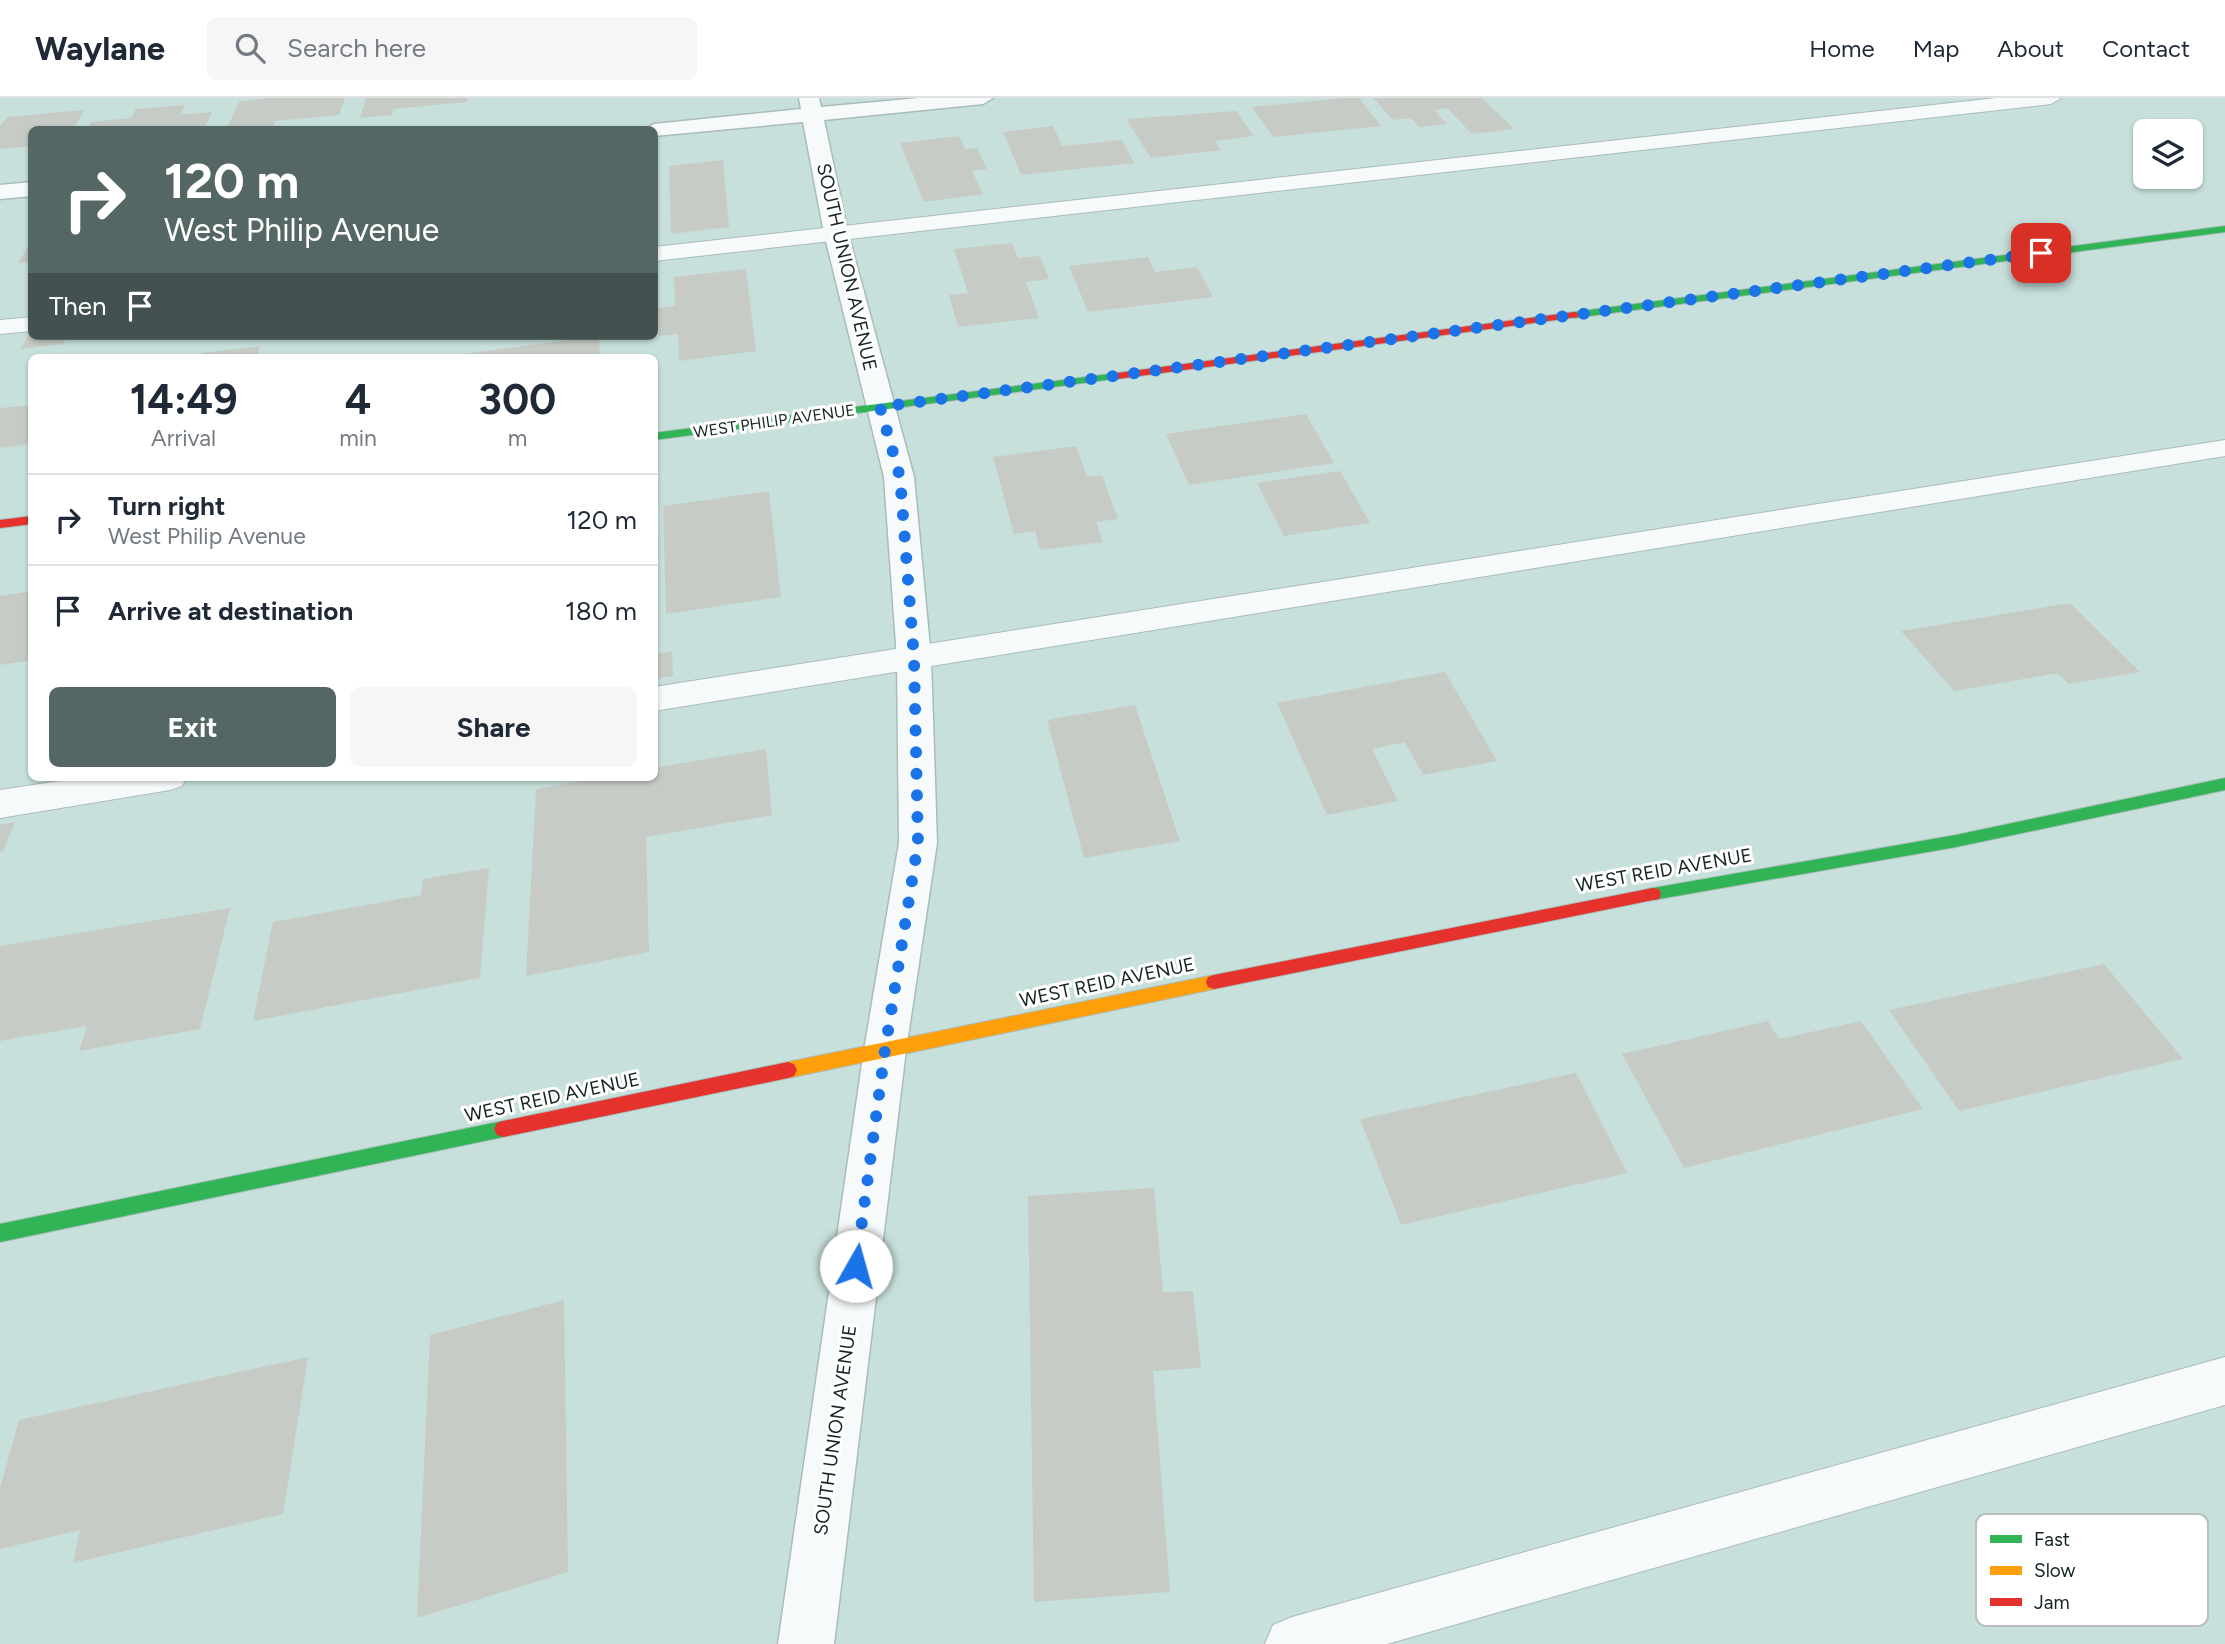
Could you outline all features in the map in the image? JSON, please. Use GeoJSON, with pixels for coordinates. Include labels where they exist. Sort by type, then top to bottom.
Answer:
{"type":"FeatureCollection","features":[{"type":"Feature","properties":{"kind":"main road","name":"WEST PHILIP AVENUE"},"geometry":{"type":"LineString","coordinates":[[658,436],[2225,229]]}},
{"type":"Feature","properties":{"kind":"main road"},"geometry":{"type":"LineString","coordinates":[[0,524],[28,520]]}},
{"type":"Feature","properties":{"kind":"main road","name":"WEST REID AVENUE"},"geometry":{"type":"LineString","coordinates":[[0,1233],[1572,908],[1956,841],[2225,784]]}},
{"type":"Feature","properties":{"kind":"street"},"geometry":{"type":"LineString","coordinates":[[658,129],[810,106],[983,98]]}},
{"type":"Feature","properties":{"kind":"street","name":"SOUTH UNION AVENUE"},"geometry":{"type":"LineString","coordinates":[[806,1644],[885,1050],[918,843],[914,658],[900,477],[836,233],[810,106]]}},
{"type":"Feature","properties":{"kind":"street"},"geometry":{"type":"LineString","coordinates":[[0,192],[28,189]]}},
{"type":"Feature","properties":{"kind":"lane"},"geometry":{"type":"LineString","coordinates":[[658,254],[2051,98]]}},
{"type":"Feature","properties":{"kind":"lane"},"geometry":{"type":"LineString","coordinates":[[0,327],[28,324]]}},
{"type":"Feature","properties":{"kind":"lane"},"geometry":{"type":"LineString","coordinates":[[658,698],[2225,448]]}},
{"type":"Feature","properties":{"kind":"lane"},"geometry":{"type":"LineString","coordinates":[[0,804],[145,781]]}},
{"type":"Feature","properties":{"kind":"lane"},"geometry":{"type":"LineString","coordinates":[[1292,1644],[2225,1381]]}},
{"type":"Feature","properties":{"kind":"building"},"geometry":{"type":"Polygon","coordinates":[[[267,98],[345,98],[339,115],[275,121],[273,126],[228,126],[239,102],[267,98]]]}},
{"type":"Feature","properties":{"kind":"building"},"geometry":{"type":"Polygon","coordinates":[[[366,98],[468,98],[467,102],[393,109],[392,115],[360,118],[366,98]]]}},
{"type":"Feature","properties":{"kind":"building"},"geometry":{"type":"Polygon","coordinates":[[[1359,98],[1381,126],[1273,137],[1252,107],[1359,98]]]}},
{"type":"Feature","properties":{"kind":"building"},"geometry":{"type":"Polygon","coordinates":[[[1373,98],[1482,98],[1514,129],[1472,134],[1447,108],[1434,110],[1447,124],[1419,127],[1411,118],[1393,120],[1373,98]]]}},
{"type":"Feature","properties":{"kind":"building"},"geometry":{"type":"Polygon","coordinates":[[[185,105],[180,115],[212,112],[206,126],[88,126],[91,122],[131,118],[136,109],[185,105]]]}},
{"type":"Feature","properties":{"kind":"building"},"geometry":{"type":"Polygon","coordinates":[[[85,110],[75,126],[28,126],[28,146],[0,149],[0,126],[7,117],[85,110]]]}},
{"type":"Feature","properties":{"kind":"building"},"geometry":{"type":"Polygon","coordinates":[[[1236,111],[1254,136],[1215,141],[1221,150],[1151,158],[1126,119],[1236,111]]]}},
{"type":"Feature","properties":{"kind":"building"},"geometry":{"type":"Polygon","coordinates":[[[1053,126],[1062,146],[1122,140],[1134,163],[1021,175],[1003,132],[1053,126]]]}},
{"type":"Feature","properties":{"kind":"building"},"geometry":{"type":"Polygon","coordinates":[[[959,136],[965,149],[977,148],[987,169],[972,171],[983,194],[924,202],[900,143],[959,136]]]}},
{"type":"Feature","properties":{"kind":"building"},"geometry":{"type":"Polygon","coordinates":[[[723,160],[729,227],[671,234],[669,166],[723,160]]]}},
{"type":"Feature","properties":{"kind":"building"},"geometry":{"type":"Polygon","coordinates":[[[1012,243],[1018,258],[1040,256],[1049,279],[1026,282],[1039,318],[958,327],[949,295],[968,293],[954,249],[1012,243]]]}},
{"type":"Feature","properties":{"kind":"building"},"geometry":{"type":"Polygon","coordinates":[[[28,247],[28,262],[18,263],[28,247]]]}},
{"type":"Feature","properties":{"kind":"building"},"geometry":{"type":"Polygon","coordinates":[[[1148,257],[1155,272],[1197,267],[1213,297],[1088,312],[1069,266],[1148,257]]]}},
{"type":"Feature","properties":{"kind":"building"},"geometry":{"type":"Polygon","coordinates":[[[746,269],[756,351],[679,361],[678,334],[659,336],[658,308],[675,306],[674,277],[746,269]]]}},
{"type":"Feature","properties":{"kind":"building"},"geometry":{"type":"Polygon","coordinates":[[[28,336],[28,340],[65,340],[63,344],[21,349],[28,336]]]}},
{"type":"Feature","properties":{"kind":"building"},"geometry":{"type":"Polygon","coordinates":[[[569,340],[599,340],[600,354],[464,354],[569,340]]]}},
{"type":"Feature","properties":{"kind":"building"},"geometry":{"type":"Polygon","coordinates":[[[260,346],[258,354],[201,353],[260,346]]]}},
{"type":"Feature","properties":{"kind":"building"},"geometry":{"type":"Polygon","coordinates":[[[28,405],[28,444],[0,448],[0,408],[28,405]]]}},
{"type":"Feature","properties":{"kind":"building"},"geometry":{"type":"Polygon","coordinates":[[[1306,414],[1334,463],[1189,485],[1166,434],[1306,414]]]}},
{"type":"Feature","properties":{"kind":"building"},"geometry":{"type":"Polygon","coordinates":[[[1076,446],[1087,477],[1102,475],[1118,519],[1096,522],[1103,542],[1040,550],[1035,531],[1014,534],[993,457],[1076,446]]]}},
{"type":"Feature","properties":{"kind":"building"},"geometry":{"type":"Polygon","coordinates":[[[1340,471],[1370,523],[1284,536],[1257,483],[1340,471]]]}},
{"type":"Feature","properties":{"kind":"building"},"geometry":{"type":"Polygon","coordinates":[[[769,491],[781,597],[666,614],[663,506],[769,491]]]}},
{"type":"Feature","properties":{"kind":"building"},"geometry":{"type":"Polygon","coordinates":[[[28,592],[28,661],[0,665],[0,596],[28,592]]]}},
{"type":"Feature","properties":{"kind":"building"},"geometry":{"type":"Polygon","coordinates":[[[2070,603],[2140,672],[2069,684],[2058,673],[1954,691],[1901,631],[2070,603]]]}},
{"type":"Feature","properties":{"kind":"building"},"geometry":{"type":"Polygon","coordinates":[[[672,651],[673,676],[658,678],[658,653],[672,651]]]}},
{"type":"Feature","properties":{"kind":"building"},"geometry":{"type":"Polygon","coordinates":[[[1445,672],[1497,761],[1423,775],[1405,742],[1372,749],[1398,801],[1327,815],[1277,703],[1445,672]]]}},
{"type":"Feature","properties":{"kind":"building"},"geometry":{"type":"Polygon","coordinates":[[[1135,705],[1180,841],[1084,858],[1047,720],[1135,705]]]}},
{"type":"Feature","properties":{"kind":"building"},"geometry":{"type":"Polygon","coordinates":[[[766,749],[772,815],[646,837],[649,952],[526,976],[536,789],[581,781],[658,781],[658,767],[766,749]]]}},
{"type":"Feature","properties":{"kind":"building"},"geometry":{"type":"Polygon","coordinates":[[[15,822],[3,851],[0,852],[0,825],[15,822]]]}},
{"type":"Feature","properties":{"kind":"building"},"geometry":{"type":"Polygon","coordinates":[[[489,868],[480,978],[253,1021],[273,922],[421,895],[423,879],[489,868]]]}},
{"type":"Feature","properties":{"kind":"building"},"geometry":{"type":"Polygon","coordinates":[[[230,908],[200,1029],[79,1051],[87,1026],[0,1041],[0,946],[230,908]]]}},
{"type":"Feature","properties":{"kind":"building"},"geometry":{"type":"Polygon","coordinates":[[[2104,964],[2183,1059],[1959,1111],[1889,1010],[2104,964]]]}},
{"type":"Feature","properties":{"kind":"building"},"geometry":{"type":"Polygon","coordinates":[[[1768,1021],[1779,1039],[1861,1021],[1923,1109],[1684,1168],[1622,1054],[1768,1021]]]}},
{"type":"Feature","properties":{"kind":"building"},"geometry":{"type":"Polygon","coordinates":[[[1576,1073],[1627,1173],[1401,1225],[1360,1119],[1576,1073]]]}},
{"type":"Feature","properties":{"kind":"building"},"geometry":{"type":"Polygon","coordinates":[[[1154,1188],[1163,1292],[1193,1291],[1201,1368],[1153,1371],[1170,1592],[1034,1602],[1028,1196],[1154,1188]]]}},
{"type":"Feature","properties":{"kind":"building"},"geometry":{"type":"Polygon","coordinates":[[[564,1300],[568,1572],[417,1618],[430,1335],[564,1300]]]}},
{"type":"Feature","properties":{"kind":"building"},"geometry":{"type":"Polygon","coordinates":[[[308,1357],[283,1514],[73,1563],[80,1530],[0,1549],[0,1488],[19,1420],[308,1357]]]}},
{"type":"Feature","properties":{"kind":"traffic: fast"},"geometry":{"type":"LineString","coordinates":[[1574,315],[2225,229]]}},
{"type":"Feature","properties":{"kind":"traffic: fast"},"geometry":{"type":"LineString","coordinates":[[658,436],[1117,376]]}},
{"type":"Feature","properties":{"kind":"traffic: fast"},"geometry":{"type":"LineString","coordinates":[[1653,894],[1956,841],[2225,784]]}},
{"type":"Feature","properties":{"kind":"traffic: fast"},"geometry":{"type":"LineString","coordinates":[[0,1233],[503,1129]]}},
{"type":"Feature","properties":{"kind":"traffic: slow"},"geometry":{"type":"LineString","coordinates":[[788,1070],[1214,982]]}},
{"type":"Feature","properties":{"kind":"traffic: jam"},"geometry":{"type":"LineString","coordinates":[[1117,376],[1574,315]]}},
{"type":"Feature","properties":{"kind":"traffic: jam"},"geometry":{"type":"LineString","coordinates":[[0,524],[28,520]]}},
{"type":"Feature","properties":{"kind":"traffic: jam"},"geometry":{"type":"LineString","coordinates":[[1214,982],[1653,894]]}},
{"type":"Feature","properties":{"kind":"traffic: jam"},"geometry":{"type":"LineString","coordinates":[[503,1129],[788,1070]]}},
{"type":"Feature","properties":{"kind":"route"},"geometry":{"type":"LineString","coordinates":[[856,1266],[885,1050],[918,843],[914,658],[900,477],[880,407],[2041,253]]}}]}
